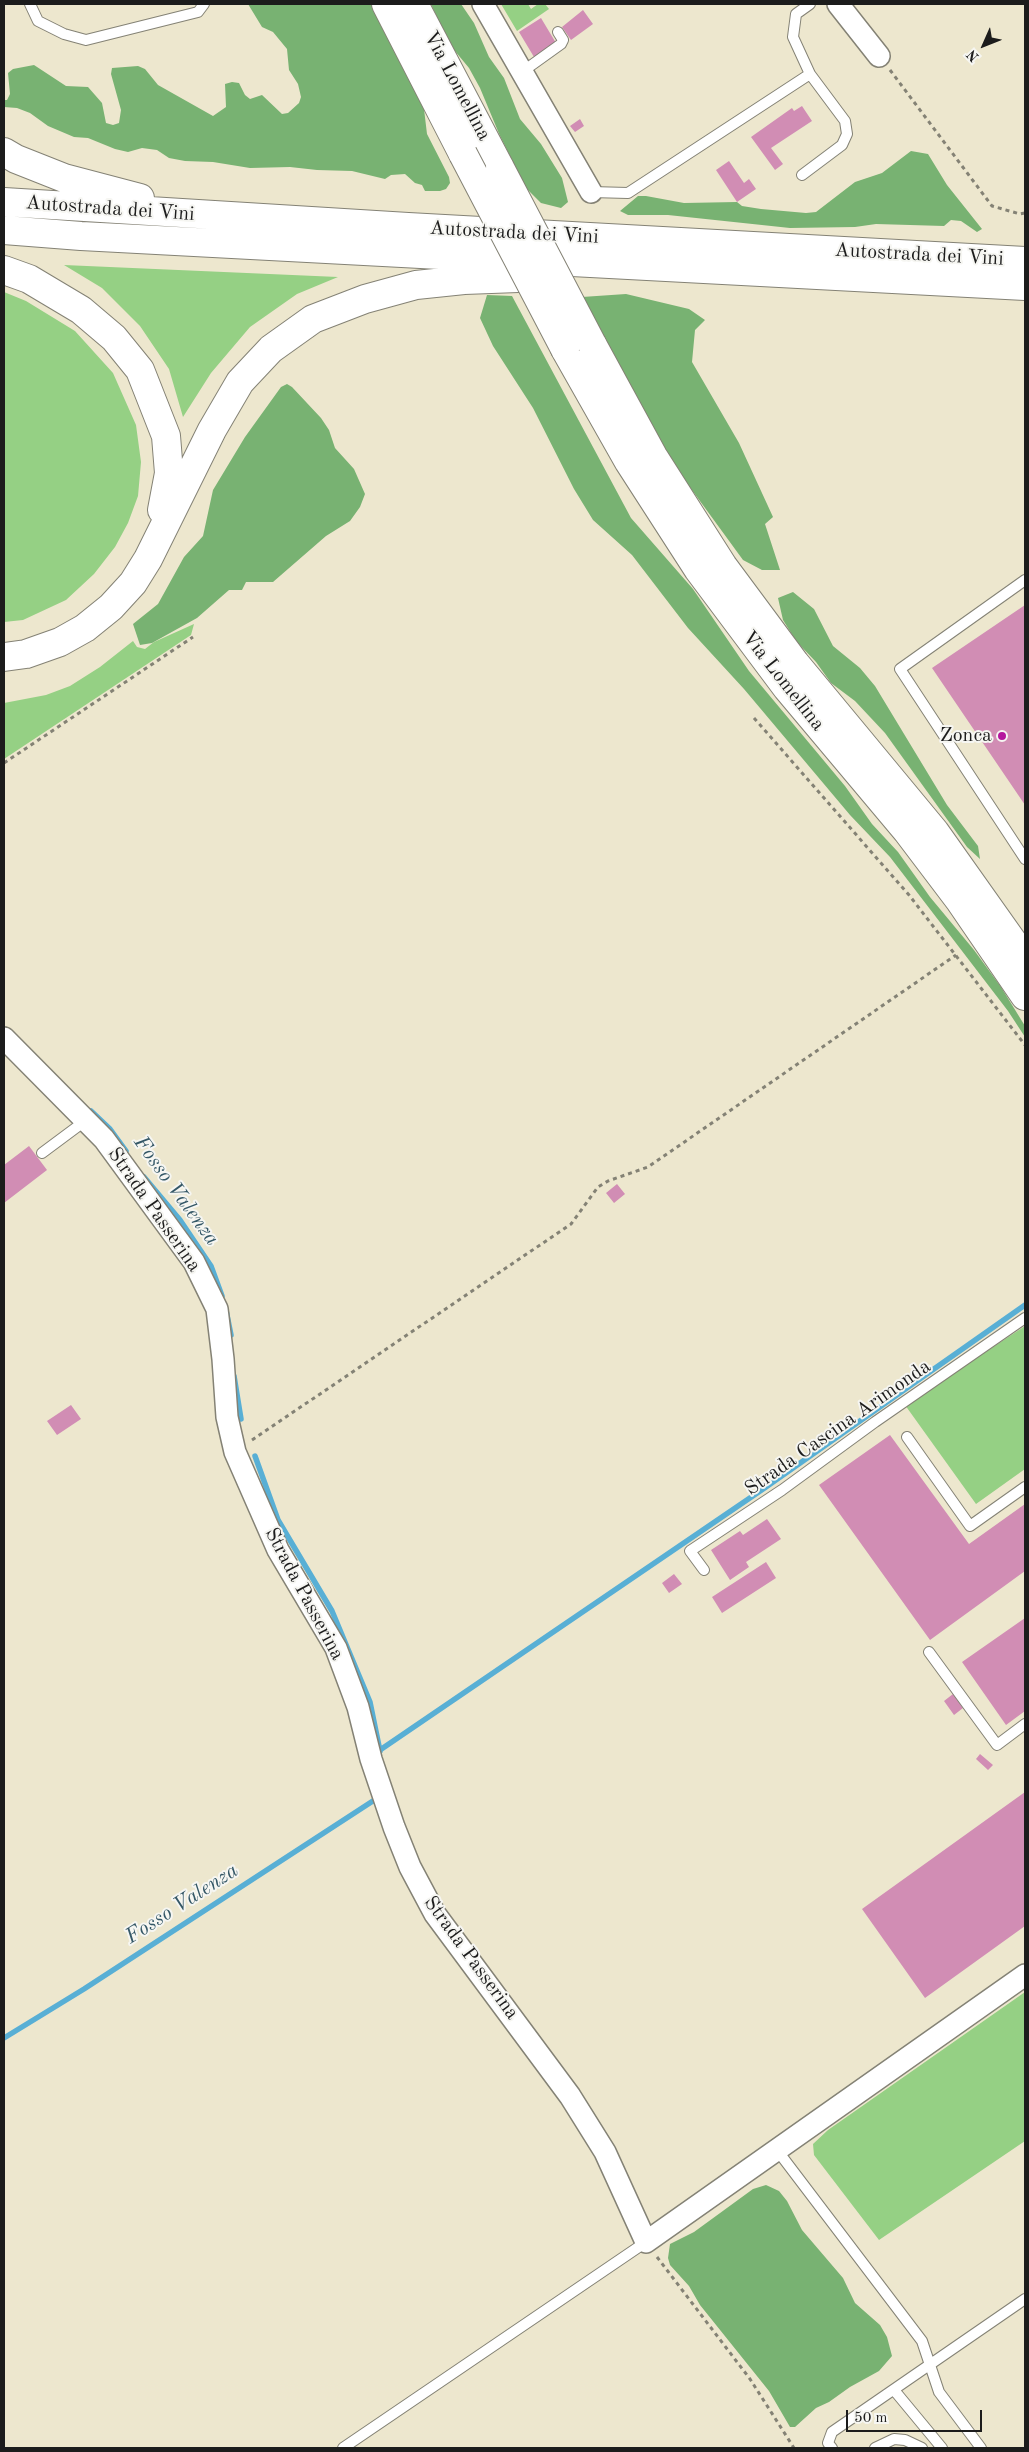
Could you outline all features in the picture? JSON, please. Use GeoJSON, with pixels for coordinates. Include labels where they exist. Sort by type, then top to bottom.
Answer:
{"type":"FeatureCollection","features":[{"type":"Feature","properties":{"kind":"main road","name":"Via Lomellina"},"geometry":{"type":"LineString","coordinates":[[386,4],[565,349],[629,462],[698,569],[787,688],[913,838],[960,901],[1025,996]]}},
{"type":"Feature","properties":{"kind":"main road","name":"Via Lomellina"},"geometry":{"type":"LineString","coordinates":[[414,4],[592,344],[653,456],[723,566],[795,664],[935,832],[1025,959]]}},
{"type":"Feature","properties":{"kind":"main road"},"geometry":{"type":"LineString","coordinates":[[4,152],[16,159],[64,178],[130,197],[353,216],[408,227]]}},
{"type":"Feature","properties":{"kind":"main road","name":"Autostrada dei Vini"},"geometry":{"type":"LineString","coordinates":[[4,202],[408,227],[1025,260]]}},
{"type":"Feature","properties":{"kind":"main road","name":"Autostrada dei Vini"},"geometry":{"type":"LineString","coordinates":[[4,230],[81,236],[1025,286]]}},
{"type":"Feature","properties":{"kind":"main road"},"geometry":{"type":"LineString","coordinates":[[4,270],[29,279],[81,310],[114,338],[140,370],[166,436],[169,473],[148,560]]}},
{"type":"Feature","properties":{"kind":"main road"},"geometry":{"type":"LineString","coordinates":[[4,657],[26,654],[60,642],[85,628],[111,607],[133,583],[148,560],[212,430],[240,382],[271,349],[314,319],[365,299],[416,285],[464,280],[707,270]]}},
{"type":"Feature","properties":{"kind":"street"},"geometry":{"type":"LineString","coordinates":[[483,4],[591,192]]}},
{"type":"Feature","properties":{"kind":"street"},"geometry":{"type":"LineString","coordinates":[[838,4],[879,56]]}},
{"type":"Feature","properties":{"kind":"street","name":"Strada Passerina"},"geometry":{"type":"LineString","coordinates":[[4,1038],[104,1139],[194,1262],[217,1309],[224,1360],[227,1417],[235,1452],[278,1550],[336,1648],[358,1706],[371,1758],[410,1867],[435,1914],[570,2096],[604,2152],[646,2242]]}},
{"type":"Feature","properties":{"kind":"street"},"geometry":{"type":"LineString","coordinates":[[646,2242],[1025,1974]]}},
{"type":"Feature","properties":{"kind":"lane"},"geometry":{"type":"LineString","coordinates":[[30,4],[38,20],[64,34],[86,40],[198,12],[204,4]]}},
{"type":"Feature","properties":{"kind":"lane"},"geometry":{"type":"LineString","coordinates":[[802,175],[842,144],[848,134],[845,121],[810,74],[793,37],[796,14],[810,4]]}},
{"type":"Feature","properties":{"kind":"lane"},"geometry":{"type":"LineString","coordinates":[[522,72],[561,44],[563,40],[558,32]]}},
{"type":"Feature","properties":{"kind":"lane"},"geometry":{"type":"LineString","coordinates":[[591,192],[628,194],[810,74]]}},
{"type":"Feature","properties":{"kind":"lane"},"geometry":{"type":"LineString","coordinates":[[1025,580],[900,669],[1025,859]]}},
{"type":"Feature","properties":{"kind":"lane"},"geometry":{"type":"LineString","coordinates":[[42,1153],[85,1120]]}},
{"type":"Feature","properties":{"kind":"lane","name":"Strada Cascina Arimonda"},"geometry":{"type":"LineString","coordinates":[[704,1570],[690,1551],[782,1490],[874,1422],[1025,1318]]}},
{"type":"Feature","properties":{"kind":"lane"},"geometry":{"type":"LineString","coordinates":[[907,1437],[970,1526],[1025,1487]]}},
{"type":"Feature","properties":{"kind":"lane"},"geometry":{"type":"LineString","coordinates":[[929,1652],[997,1745],[1025,1724]]}},
{"type":"Feature","properties":{"kind":"lane"},"geometry":{"type":"LineString","coordinates":[[777,2150],[922,2341],[939,2392],[981,2448]]}},
{"type":"Feature","properties":{"kind":"lane"},"geometry":{"type":"LineString","coordinates":[[344,2448],[646,2242]]}},
{"type":"Feature","properties":{"kind":"lane"},"geometry":{"type":"LineString","coordinates":[[832,2448],[828,2443],[832,2432],[1025,2299]]}},
{"type":"Feature","properties":{"kind":"lane"},"geometry":{"type":"LineString","coordinates":[[894,2390],[939,2445],[927,2448]]}},
{"type":"Feature","properties":{"kind":"lane"},"geometry":{"type":"LineString","coordinates":[[875,2448],[883,2442],[894,2439],[905,2440],[922,2448]]}},
{"type":"Feature","properties":{"kind":"path"},"geometry":{"type":"LineString","coordinates":[[879,56],[992,206],[1020,214],[1025,213]]}},
{"type":"Feature","properties":{"kind":"path"},"geometry":{"type":"LineString","coordinates":[[4,763],[193,637]]}},
{"type":"Feature","properties":{"kind":"path"},"geometry":{"type":"LineString","coordinates":[[754,718],[910,895],[1025,1045]]}},
{"type":"Feature","properties":{"kind":"path"},"geometry":{"type":"LineString","coordinates":[[235,1452],[571,1224],[598,1187],[608,1181],[648,1167],[956,955]]}},
{"type":"Feature","properties":{"kind":"path"},"geometry":{"type":"LineString","coordinates":[[646,2242],[750,2379],[794,2448]]}},
{"type":"Feature","properties":{"kind":"green space"},"geometry":{"type":"Polygon","coordinates":[[[248,4],[371,4],[424,109],[427,134],[449,177],[450,183],[446,189],[425,191],[422,185],[415,183],[405,174],[391,175],[385,179],[352,171],[290,167],[250,168],[213,162],[185,161],[169,158],[157,150],[142,148],[128,152],[88,138],[74,137],[48,126],[30,113],[17,108],[4,107],[4,100],[7,100],[10,94],[8,73],[13,69],[34,65],[66,86],[88,87],[102,103],[106,123],[113,125],[119,123],[121,110],[111,74],[112,68],[138,66],[145,69],[158,85],[213,116],[226,107],[225,84],[232,82],[239,83],[245,95],[250,99],[262,95],[282,114],[288,113],[299,103],[301,97],[298,84],[289,70],[287,49],[273,32],[262,27],[248,4]]]}},
{"type":"Feature","properties":{"kind":"green space"},"geometry":{"type":"Polygon","coordinates":[[[431,4],[461,4],[474,23],[489,57],[504,78],[520,119],[541,144],[562,178],[568,202],[561,208],[541,203],[526,188],[500,136],[480,88],[469,68],[450,45],[431,4]]]}},
{"type":"Feature","properties":{"kind":"green space"},"geometry":{"type":"Polygon","coordinates":[[[501,4],[528,4],[531,9],[538,4],[545,4],[549,9],[517,31],[501,4]]]}},
{"type":"Feature","properties":{"kind":"green space"},"geometry":{"type":"Polygon","coordinates":[[[911,151],[928,154],[947,185],[982,229],[977,232],[961,221],[951,220],[944,226],[876,224],[855,227],[790,228],[668,215],[628,215],[620,211],[638,196],[646,196],[684,203],[737,202],[742,206],[761,209],[806,213],[816,212],[855,182],[882,173],[911,151]]]}},
{"type":"Feature","properties":{"kind":"green space"},"geometry":{"type":"Polygon","coordinates":[[[64,265],[338,277],[297,294],[250,327],[211,373],[183,417],[169,369],[140,326],[102,288],[64,265]]]}},
{"type":"Feature","properties":{"kind":"green space"},"geometry":{"type":"Polygon","coordinates":[[[4,292],[26,301],[75,331],[113,373],[136,425],[141,462],[138,496],[128,523],[115,547],[94,574],[66,600],[23,620],[4,622],[4,292]]]}},
{"type":"Feature","properties":{"kind":"green space"},"geometry":{"type":"Polygon","coordinates":[[[626,294],[689,309],[705,320],[695,330],[692,362],[739,443],[773,517],[765,524],[780,570],[762,570],[743,560],[662,449],[582,297],[626,294]]]}},
{"type":"Feature","properties":{"kind":"green space"},"geometry":{"type":"Polygon","coordinates":[[[487,295],[512,296],[631,518],[693,589],[749,671],[845,786],[872,824],[898,852],[930,897],[974,950],[1001,987],[1025,1026],[1025,1037],[1008,1011],[890,857],[850,815],[744,689],[688,628],[632,555],[593,520],[574,489],[533,408],[493,346],[480,318],[487,295]]]}},
{"type":"Feature","properties":{"kind":"green space"},"geometry":{"type":"Polygon","coordinates":[[[287,384],[321,418],[329,430],[335,448],[354,469],[365,494],[360,507],[350,521],[326,536],[273,582],[246,582],[242,590],[229,590],[197,618],[152,643],[140,645],[133,624],[158,604],[184,557],[203,536],[213,490],[245,437],[281,387],[287,384]]]}},
{"type":"Feature","properties":{"kind":"green space"},"geometry":{"type":"Polygon","coordinates":[[[793,592],[814,609],[833,646],[860,668],[875,686],[947,805],[978,846],[980,859],[967,847],[885,733],[855,701],[831,683],[816,662],[796,641],[783,620],[778,598],[793,592]]]}},
{"type":"Feature","properties":{"kind":"green space"},"geometry":{"type":"Polygon","coordinates":[[[194,624],[191,635],[4,759],[4,703],[46,695],[70,686],[100,667],[133,641],[137,647],[145,649],[154,642],[194,624]]]}},
{"type":"Feature","properties":{"kind":"green space"},"geometry":{"type":"Polygon","coordinates":[[[1025,1326],[1025,1469],[976,1504],[905,1405],[1025,1326]]]}},
{"type":"Feature","properties":{"kind":"green space"},"geometry":{"type":"Polygon","coordinates":[[[1025,1992],[1025,2141],[879,2240],[814,2155],[813,2144],[828,2130],[1025,1992]]]}},
{"type":"Feature","properties":{"kind":"green space"},"geometry":{"type":"Polygon","coordinates":[[[766,2185],[779,2191],[787,2201],[802,2230],[843,2278],[855,2303],[880,2325],[887,2337],[892,2356],[879,2371],[816,2408],[795,2427],[790,2427],[769,2391],[700,2305],[689,2286],[670,2265],[668,2258],[670,2244],[694,2232],[753,2189],[766,2185]]]}},
{"type":"Feature","properties":{"kind":"building"},"geometry":{"type":"Polygon","coordinates":[[[583,10],[593,24],[571,40],[562,27],[583,10]]]}},
{"type":"Feature","properties":{"kind":"building"},"geometry":{"type":"Polygon","coordinates":[[[541,18],[556,43],[534,57],[519,32],[541,18]]]}},
{"type":"Feature","properties":{"kind":"building"},"geometry":{"type":"Polygon","coordinates":[[[802,106],[812,121],[771,148],[783,164],[775,170],[751,137],[792,108],[794,111],[802,106]]]}},
{"type":"Feature","properties":{"kind":"building"},"geometry":{"type":"Polygon","coordinates":[[[580,119],[584,126],[575,132],[570,126],[580,119]]]}},
{"type":"Feature","properties":{"kind":"building"},"geometry":{"type":"Polygon","coordinates":[[[729,161],[744,183],[749,179],[756,189],[737,202],[716,170],[729,161]]]}},
{"type":"Feature","properties":{"kind":"building","name":"Zonca"},"geometry":{"type":"Polygon","coordinates":[[[1025,605],[1025,805],[932,668],[1025,605]]]}},
{"type":"Feature","properties":{"kind":"building"},"geometry":{"type":"Polygon","coordinates":[[[29,1146],[47,1170],[4,1203],[4,1165],[29,1146]]]}},
{"type":"Feature","properties":{"kind":"building"},"geometry":{"type":"Polygon","coordinates":[[[617,1184],[625,1194],[614,1203],[606,1193],[617,1184]]]}},
{"type":"Feature","properties":{"kind":"building"},"geometry":{"type":"Polygon","coordinates":[[[71,1405],[81,1419],[57,1435],[47,1421],[71,1405]]]}},
{"type":"Feature","properties":{"kind":"building"},"geometry":{"type":"Polygon","coordinates":[[[890,1435],[969,1544],[1025,1504],[1025,1571],[930,1640],[819,1485],[890,1435]]]}},
{"type":"Feature","properties":{"kind":"building"},"geometry":{"type":"Polygon","coordinates":[[[767,1519],[781,1539],[746,1562],[749,1567],[730,1580],[711,1550],[740,1531],[743,1535],[767,1519]]]}},
{"type":"Feature","properties":{"kind":"building"},"geometry":{"type":"Polygon","coordinates":[[[766,1562],[776,1578],[722,1613],[712,1597],[766,1562]]]}},
{"type":"Feature","properties":{"kind":"building"},"geometry":{"type":"Polygon","coordinates":[[[674,1574],[682,1584],[669,1593],[662,1583],[674,1574]]]}},
{"type":"Feature","properties":{"kind":"building"},"geometry":{"type":"Polygon","coordinates":[[[1025,1618],[1025,1711],[1006,1725],[962,1662],[1025,1618]]]}},
{"type":"Feature","properties":{"kind":"building"},"geometry":{"type":"Polygon","coordinates":[[[953,1694],[963,1708],[954,1715],[944,1701],[953,1694]]]}},
{"type":"Feature","properties":{"kind":"building"},"geometry":{"type":"Polygon","coordinates":[[[980,1754],[993,1765],[988,1770],[976,1759],[980,1754]]]}},
{"type":"Feature","properties":{"kind":"building"},"geometry":{"type":"Polygon","coordinates":[[[1025,1792],[1025,1926],[925,1998],[862,1909],[1025,1792]]]}},
{"type":"Feature","properties":{"kind":"waterway","name":"Fosso Valenza"},"geometry":{"type":"LineString","coordinates":[[91,1111],[110,1129],[126,1151]]}},
{"type":"Feature","properties":{"kind":"waterway","name":"Fosso Valenza"},"geometry":{"type":"LineString","coordinates":[[144,1177],[180,1220],[211,1266],[222,1296]]}},
{"type":"Feature","properties":{"kind":"waterway"},"geometry":{"type":"LineString","coordinates":[[380,1750],[766,1487],[1025,1305]]}},
{"type":"Feature","properties":{"kind":"waterway","name":"Fosso Valenza"},"geometry":{"type":"LineString","coordinates":[[226,1310],[231,1335]]}},
{"type":"Feature","properties":{"kind":"waterway","name":"Fosso Valenza"},"geometry":{"type":"LineString","coordinates":[[234,1376],[241,1419]]}},
{"type":"Feature","properties":{"kind":"waterway","name":"Fosso Valenza"},"geometry":{"type":"LineString","coordinates":[[255,1456],[278,1520],[332,1611],[370,1702],[380,1751]]}},
{"type":"Feature","properties":{"kind":"waterway","name":"Fosso Valenza"},"geometry":{"type":"LineString","coordinates":[[4,2038],[84,1989],[379,1797]]}},
{"type":"Feature","properties":{"kind":"place","name":"Zonca"},"geometry":{"type":"Point","coordinates":[1002,736]}}]}
